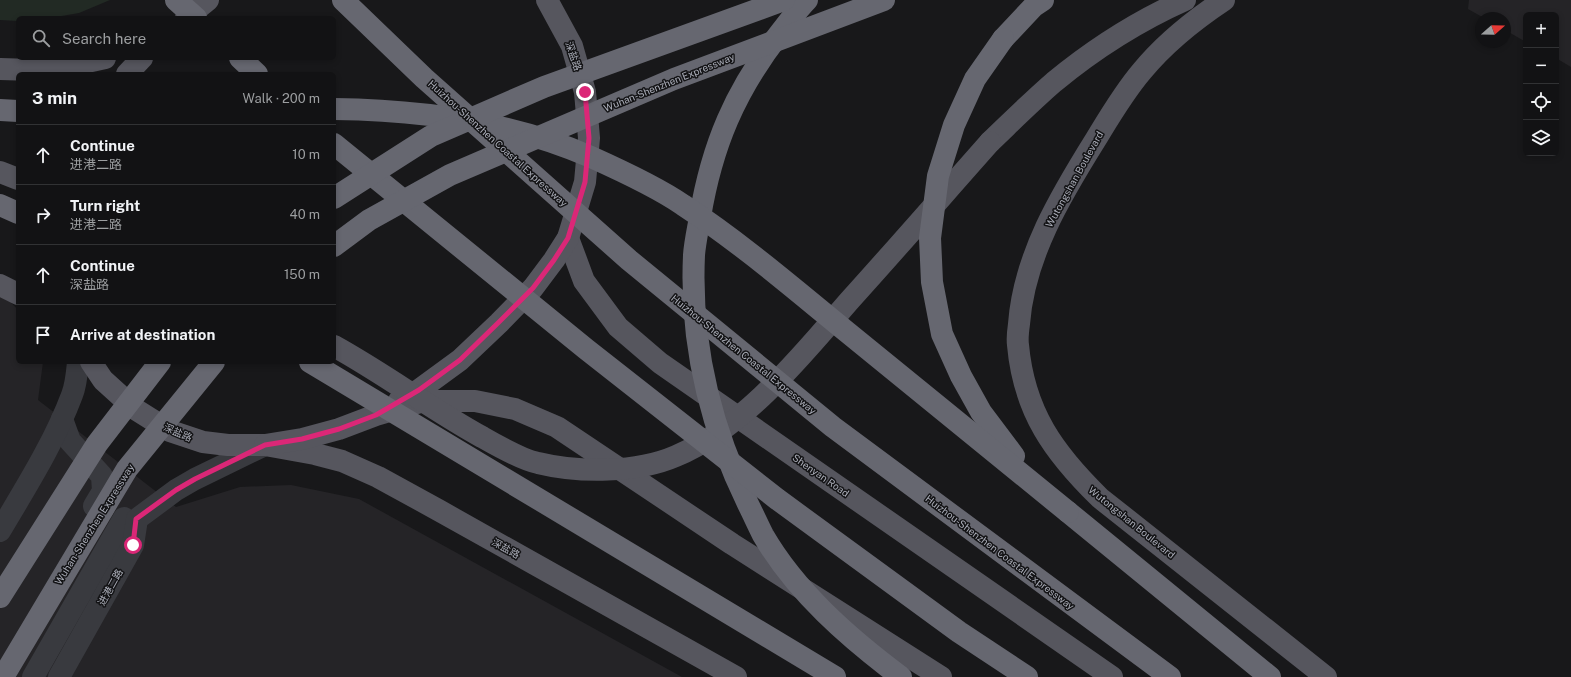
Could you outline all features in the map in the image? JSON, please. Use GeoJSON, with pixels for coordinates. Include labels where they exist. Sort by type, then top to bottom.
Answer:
{"type":"FeatureCollection","features":[{"type":"Feature","properties":{"kind":"highway"},"geometry":{"type":"LineString","coordinates":[[176,0],[194,16]]}},
{"type":"Feature","properties":{"kind":"highway","name":"Huizhou-Shenzhen Coastal Expressway"},"geometry":{"type":"LineString","coordinates":[[343,0],[430,83],[635,265],[832,427],[1170,677]]}},
{"type":"Feature","properties":{"kind":"highway"},"geometry":{"type":"LineString","coordinates":[[336,197],[431,136],[544,87],[784,0]]}},
{"type":"Feature","properties":{"kind":"highway"},"geometry":{"type":"LineString","coordinates":[[807,0],[764,53],[741,91],[722,132],[706,184],[694,253],[694,314],[701,364],[714,419],[736,478],[764,536],[793,578],[835,623],[876,659],[901,677]]}},
{"type":"Feature","properties":{"kind":"highway","name":"Wuhan-Shenzhen Expressway"},"geometry":{"type":"LineString","coordinates":[[336,244],[368,220],[450,175],[674,79],[884,0]]}},
{"type":"Feature","properties":{"kind":"highway"},"geometry":{"type":"LineString","coordinates":[[1043,0],[1034,6],[1003,39],[975,80],[954,125],[938,176],[930,238],[932,282],[942,334],[961,376],[980,412],[1009,450],[1068,512]]}},
{"type":"Feature","properties":{"kind":"highway"},"geometry":{"type":"LineString","coordinates":[[242,60],[255,72]]}},
{"type":"Feature","properties":{"kind":"highway"},"geometry":{"type":"LineString","coordinates":[[336,109],[405,113],[456,119],[510,130],[590,157],[635,178],[682,204],[742,246],[1270,677]]}},
{"type":"Feature","properties":{"kind":"highway"},"geometry":{"type":"LineString","coordinates":[[0,110],[16,111]]}},
{"type":"Feature","properties":{"kind":"highway"},"geometry":{"type":"LineString","coordinates":[[336,146],[586,349],[777,499],[959,632],[1027,677]]}},
{"type":"Feature","properties":{"kind":"highway"},"geometry":{"type":"LineString","coordinates":[[0,205],[16,212]]}},
{"type":"Feature","properties":{"kind":"highway"},"geometry":{"type":"LineString","coordinates":[[0,597],[97,444],[158,364]]}},
{"type":"Feature","properties":{"kind":"highway","name":"Wuhan-Shenzhen Expressway"},"geometry":{"type":"LineString","coordinates":[[3,677],[126,469],[212,364]]}},
{"type":"Feature","properties":{"kind":"highway"},"geometry":{"type":"LineString","coordinates":[[313,364],[835,677]]}},
{"type":"Feature","properties":{"kind":"main road"},"geometry":{"type":"LineString","coordinates":[[188,16],[208,0]]}},
{"type":"Feature","properties":{"kind":"main road","name":"深盐路"},"geometry":{"type":"LineString","coordinates":[[91,364],[103,380],[135,409],[170,431],[203,442],[228,445],[265,445],[302,439],[339,429],[376,415],[419,390],[460,360],[533,288],[554,260],[568,238],[585,182],[589,138],[585,92],[572,46],[547,0]]}},
{"type":"Feature","properties":{"kind":"main road"},"geometry":{"type":"LineString","coordinates":[[336,347],[451,420],[497,446],[536,463],[576,468],[606,469],[641,466],[674,457],[701,444],[737,419],[772,385],[815,340],[990,142],[1053,82],[1089,54],[1130,27],[1186,0]]}},
{"type":"Feature","properties":{"kind":"main road","name":"Wutongshan Boulevard"},"geometry":{"type":"LineString","coordinates":[[1224,0],[1176,36],[1142,71],[1119,102],[1079,166],[1054,210],[1032,259],[1020,302],[1017,344],[1024,386],[1037,418],[1053,446],[1075,474],[1100,498],[1326,677]]}},
{"type":"Feature","properties":{"kind":"main road"},"geometry":{"type":"LineString","coordinates":[[0,69],[29,70],[79,64],[97,60]]}},
{"type":"Feature","properties":{"kind":"main road"},"geometry":{"type":"LineString","coordinates":[[128,72],[140,60]]}},
{"type":"Feature","properties":{"kind":"main road"},"geometry":{"type":"LineString","coordinates":[[0,172],[16,178]]}},
{"type":"Feature","properties":{"kind":"main road","name":"Shenyan Road"},"geometry":{"type":"LineString","coordinates":[[568,238],[584,281],[618,327],[660,363],[1112,677]]}},
{"type":"Feature","properties":{"kind":"main road"},"geometry":{"type":"LineString","coordinates":[[0,285],[16,293]]}},
{"type":"Feature","properties":{"kind":"main road"},"geometry":{"type":"LineString","coordinates":[[376,415],[424,401],[475,401],[515,409],[557,427],[732,544],[941,677]]}},
{"type":"Feature","properties":{"kind":"main road","name":"深盐路"},"geometry":{"type":"LineString","coordinates":[[265,445],[315,454],[342,461],[378,477],[440,510],[736,677]]}},
{"type":"Feature","properties":{"kind":"lane"},"geometry":{"type":"LineString","coordinates":[[0,531],[46,452],[62,419],[73,394],[78,364]]}},
{"type":"Feature","properties":{"kind":"lane"},"geometry":{"type":"LineString","coordinates":[[62,419],[70,441],[102,476],[103,491],[94,506],[130,518]]}},
{"type":"Feature","properties":{"kind":"lane"},"geometry":{"type":"LineString","coordinates":[[33,677],[130,518],[195,479],[265,445]]}},
{"type":"Feature","properties":{"kind":"lane","name":"进港二路"},"geometry":{"type":"LineString","coordinates":[[59,677],[133,545],[130,518]]}},
{"type":"Feature","properties":{"kind":"shaded area"},"geometry":{"type":"Polygon","coordinates":[[[0,0],[110,0],[79,13],[62,16],[16,16],[16,21],[0,20],[0,0]]]}},
{"type":"Feature","properties":{"kind":"shaded area"},"geometry":{"type":"Polygon","coordinates":[[[1469,0],[1571,0],[1571,67],[1559,60],[1559,12],[1523,12],[1523,40],[1511,33],[1511,12],[1475,13],[1468,9],[1469,0]]]}},
{"type":"Feature","properties":{"kind":"shaded area"},"geometry":{"type":"Polygon","coordinates":[[[0,294],[4,295],[16,308],[16,364],[43,364],[38,400],[176,507],[240,487],[291,485],[359,499],[682,677],[0,677],[0,294]]]}},
{"type":"Feature","properties":{"kind":"route"},"geometry":{"type":"LineString","coordinates":[[133,545],[136,519],[176,490],[195,479],[227,465],[265,445],[302,439],[339,429],[376,415],[419,390],[460,360],[533,288],[568,238],[585,182],[589,138],[585,92]]}}]}
